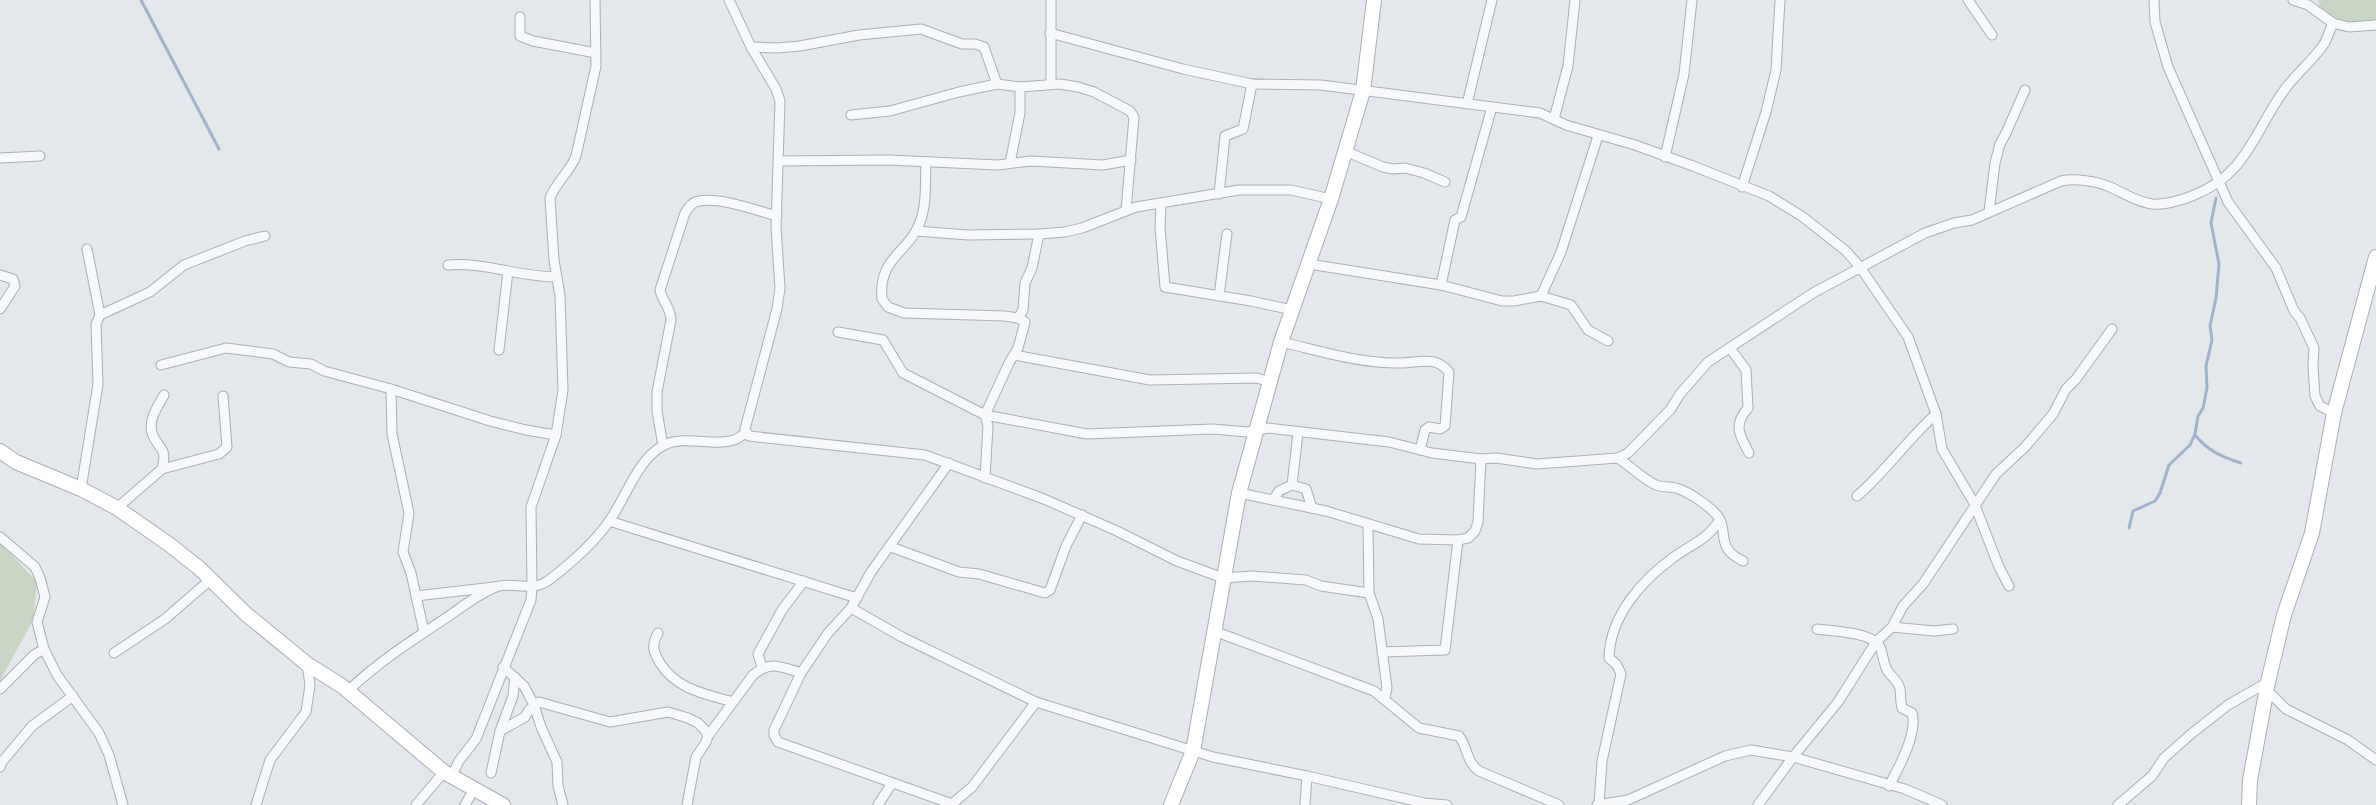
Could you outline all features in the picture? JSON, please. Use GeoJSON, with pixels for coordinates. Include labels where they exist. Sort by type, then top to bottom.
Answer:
{"type":"FeatureCollection","features":[{"type":"Feature","properties":{"kind":"street"},"geometry":{"type":"LineString","coordinates":[[416,805],[448,774],[476,739],[526,613],[532,587],[531,507],[556,435],[563,390],[560,296],[550,198],[572,166],[576,156],[596,66],[595,0]]}},
{"type":"Feature","properties":{"kind":"street"},"geometry":{"type":"LineString","coordinates":[[729,0],[751,47],[776,89],[780,101],[777,216],[780,267],[777,309],[745,429],[746,433]]}},
{"type":"Feature","properties":{"kind":"street"},"geometry":{"type":"LineString","coordinates":[[1051,0],[1052,84]]}},
{"type":"Feature","properties":{"kind":"street"},"geometry":{"type":"LineString","coordinates":[[1171,805],[1193,751],[1239,493],[1256,429],[1281,342],[1331,199],[1363,91],[1374,0]]}},
{"type":"Feature","properties":{"kind":"street"},"geometry":{"type":"LineString","coordinates":[[1467,104],[1492,0]]}},
{"type":"Feature","properties":{"kind":"street"},"geometry":{"type":"LineString","coordinates":[[1554,119],[1569,66],[1575,0]]}},
{"type":"Feature","properties":{"kind":"street"},"geometry":{"type":"LineString","coordinates":[[1665,157],[1684,75],[1692,0]]}},
{"type":"Feature","properties":{"kind":"street"},"geometry":{"type":"LineString","coordinates":[[1742,187],[1766,112],[1776,70],[1780,0]]}},
{"type":"Feature","properties":{"kind":"street"},"geometry":{"type":"LineString","coordinates":[[1968,0],[1992,35]]}},
{"type":"Feature","properties":{"kind":"street"},"geometry":{"type":"LineString","coordinates":[[2154,0],[2155,22],[2168,67],[2218,182],[2235,214],[2276,268],[2294,311],[2300,318],[2314,348],[2315,396],[2320,406],[2334,413]]}},
{"type":"Feature","properties":{"kind":"street"},"geometry":{"type":"LineString","coordinates":[[2293,0],[2308,5],[2333,23],[2349,27],[2376,25]]}},
{"type":"Feature","properties":{"kind":"street"},"geometry":{"type":"LineString","coordinates":[[520,17],[520,36],[533,41],[596,53]]}},
{"type":"Feature","properties":{"kind":"street"},"geometry":{"type":"LineString","coordinates":[[838,332],[883,340],[903,373],[985,415],[1072,432],[1103,435],[1213,429],[1247,432],[1268,428],[1389,442],[1420,450],[1481,459],[1496,458],[1537,464],[1618,458],[1628,453],[1670,410],[1680,394],[1708,362],[1814,293],[1925,233],[1954,223],[1972,220],[2061,181],[2072,179],[2109,187],[2125,196],[2152,204],[2176,202],[2212,188],[2231,173],[2246,155],[2286,88],[2324,43],[2333,23]]}},
{"type":"Feature","properties":{"kind":"street"},"geometry":{"type":"LineString","coordinates":[[751,47],[800,46],[859,34],[921,29],[962,44],[984,47],[997,84]]}},
{"type":"Feature","properties":{"kind":"street"},"geometry":{"type":"LineString","coordinates":[[1050,33],[1183,69],[1252,84],[1321,86],[1540,113],[1566,125],[1635,145],[1769,196],[1803,217],[1846,251],[1860,267],[1908,337],[1936,414],[1942,449],[1974,503],[1999,567],[2009,586]]}},
{"type":"Feature","properties":{"kind":"street"},"geometry":{"type":"LineString","coordinates":[[851,115],[890,111],[997,84],[1020,87],[1052,84],[1078,87],[1133,113],[1126,210]]}},
{"type":"Feature","properties":{"kind":"street"},"geometry":{"type":"LineString","coordinates":[[1219,194],[1225,136],[1243,129],[1252,84]]}},
{"type":"Feature","properties":{"kind":"street"},"geometry":{"type":"LineString","coordinates":[[1010,163],[1020,113],[1020,87]]}},
{"type":"Feature","properties":{"kind":"street"},"geometry":{"type":"LineString","coordinates":[[1989,213],[1995,162],[2000,144],[2025,90]]}},
{"type":"Feature","properties":{"kind":"street"},"geometry":{"type":"LineString","coordinates":[[1441,285],[1455,220],[1461,217],[1492,107]]}},
{"type":"Feature","properties":{"kind":"street"},"geometry":{"type":"LineString","coordinates":[[1541,296],[1561,252],[1598,136]]}},
{"type":"Feature","properties":{"kind":"street"},"geometry":{"type":"LineString","coordinates":[[1345,151],[1383,167],[1414,170],[1445,182]]}},
{"type":"Feature","properties":{"kind":"street"},"geometry":{"type":"LineString","coordinates":[[0,158],[40,156]]}},
{"type":"Feature","properties":{"kind":"street"},"geometry":{"type":"LineString","coordinates":[[779,161],[889,160],[998,165],[1031,161],[1103,165],[1131,160]]}},
{"type":"Feature","properties":{"kind":"street"},"geometry":{"type":"LineString","coordinates":[[926,162],[924,203],[916,231],[887,267],[882,299],[888,307],[910,314],[990,315],[1023,320],[1025,325],[1014,355],[985,415],[988,426],[985,478]]}},
{"type":"Feature","properties":{"kind":"street"},"geometry":{"type":"LineString","coordinates":[[916,231],[968,235],[1039,234],[1082,228],[1126,210],[1266,188],[1291,190],[1331,199]]}},
{"type":"Feature","properties":{"kind":"street"},"geometry":{"type":"LineString","coordinates":[[663,446],[657,411],[657,392],[672,320],[671,310],[661,296],[660,290],[685,213],[690,205],[699,201],[723,203],[777,216]]}},
{"type":"Feature","properties":{"kind":"street"},"geometry":{"type":"LineString","coordinates":[[1161,204],[1160,227],[1165,287],[1292,310]]}},
{"type":"Feature","properties":{"kind":"street"},"geometry":{"type":"LineString","coordinates":[[1018,318],[1023,310],[1025,283],[1032,268],[1039,234]]}},
{"type":"Feature","properties":{"kind":"street"},"geometry":{"type":"LineString","coordinates":[[1219,296],[1227,234]]}},
{"type":"Feature","properties":{"kind":"street"},"geometry":{"type":"LineString","coordinates":[[100,315],[150,292],[184,265],[245,241],[265,236]]}},
{"type":"Feature","properties":{"kind":"street"},"geometry":{"type":"LineString","coordinates":[[81,489],[98,384],[96,324],[100,315],[87,249]]}},
{"type":"Feature","properties":{"kind":"street"},"geometry":{"type":"LineString","coordinates":[[2248,805],[2250,780],[2267,686],[2284,615],[2312,533],[2334,413],[2372,289],[2376,257]]}},
{"type":"Feature","properties":{"kind":"street"},"geometry":{"type":"LineString","coordinates":[[1309,264],[1441,285],[1502,301],[1541,296],[1571,305],[1587,330],[1608,341]]}},
{"type":"Feature","properties":{"kind":"street"},"geometry":{"type":"LineString","coordinates":[[448,265],[470,265],[536,276],[557,277]]}},
{"type":"Feature","properties":{"kind":"street"},"geometry":{"type":"LineString","coordinates":[[499,350],[508,271]]}},
{"type":"Feature","properties":{"kind":"street"},"geometry":{"type":"LineString","coordinates":[[0,275],[12,279],[15,286],[0,309]]}},
{"type":"Feature","properties":{"kind":"street"},"geometry":{"type":"LineString","coordinates":[[1758,805],[1793,757],[1838,702],[1876,642],[1892,627],[1903,606],[1923,584],[1974,503],[1983,495],[1996,474],[2025,447],[2053,414],[2066,389],[2112,329]]}},
{"type":"Feature","properties":{"kind":"street"},"geometry":{"type":"LineString","coordinates":[[1281,342],[1370,362],[1431,360],[1442,363],[1449,372],[1445,426],[1440,429],[1429,427],[1425,430],[1420,450]]}},
{"type":"Feature","properties":{"kind":"street"},"geometry":{"type":"LineString","coordinates":[[161,365],[226,348],[241,348],[273,354],[289,362],[311,364],[324,371],[391,389],[490,421],[556,435]]}},
{"type":"Feature","properties":{"kind":"street"},"geometry":{"type":"LineString","coordinates":[[1730,348],[1746,370],[1748,408],[1739,417],[1738,428],[1749,453]]}},
{"type":"Feature","properties":{"kind":"street"},"geometry":{"type":"LineString","coordinates":[[1014,355],[1150,380],[1257,378],[1270,382]]}},
{"type":"Feature","properties":{"kind":"street"},"geometry":{"type":"LineString","coordinates":[[391,389],[392,434],[409,513],[403,552],[424,632]]}},
{"type":"Feature","properties":{"kind":"street"},"geometry":{"type":"LineString","coordinates":[[162,469],[165,459],[164,450],[152,432],[153,416],[164,396]]}},
{"type":"Feature","properties":{"kind":"street"},"geometry":{"type":"LineString","coordinates":[[117,508],[162,469],[219,454],[227,447],[223,396]]}},
{"type":"Feature","properties":{"kind":"street"},"geometry":{"type":"LineString","coordinates":[[1857,496],[1871,484],[1912,435],[1936,414]]}},
{"type":"Feature","properties":{"kind":"street"},"geometry":{"type":"LineString","coordinates":[[416,596],[498,586],[532,587],[548,581],[583,550],[609,522],[640,470],[663,446],[686,440],[734,440],[746,433]]}},
{"type":"Feature","properties":{"kind":"street"},"geometry":{"type":"LineString","coordinates":[[746,433],[749,436],[907,452],[949,463],[1044,499],[1118,531],[1177,561],[1223,578],[1252,576],[1306,580],[1322,586],[1369,592]]}},
{"type":"Feature","properties":{"kind":"street"},"geometry":{"type":"LineString","coordinates":[[1293,485],[1298,433]]}},
{"type":"Feature","properties":{"kind":"street"},"geometry":{"type":"LineString","coordinates":[[0,451],[16,462],[81,489],[117,508],[170,545],[246,615],[307,664],[348,691],[448,774],[503,805]]}},
{"type":"Feature","properties":{"kind":"street"},"geometry":{"type":"LineString","coordinates":[[1618,458],[1657,486],[1679,489],[1714,512],[1723,525],[1722,536],[1725,546],[1732,556],[1743,561]]}},
{"type":"Feature","properties":{"kind":"street"},"geometry":{"type":"LineString","coordinates":[[1239,493],[1312,508],[1419,539],[1458,540],[1468,538],[1475,531],[1478,522],[1481,459]]}},
{"type":"Feature","properties":{"kind":"street"},"geometry":{"type":"LineString","coordinates":[[949,463],[871,573],[851,608],[828,633],[801,673],[774,730],[775,739],[953,805],[972,788],[999,748],[1036,702]]}},
{"type":"Feature","properties":{"kind":"street"},"geometry":{"type":"LineString","coordinates":[[1273,500],[1279,491],[1293,485],[1306,489],[1312,508]]}},
{"type":"Feature","properties":{"kind":"street"},"geometry":{"type":"LineString","coordinates":[[891,547],[959,572],[979,574],[1045,593],[1050,590],[1066,546],[1082,515]]}},
{"type":"Feature","properties":{"kind":"street"},"geometry":{"type":"LineString","coordinates":[[1720,520],[1703,540],[1680,553],[1654,573],[1634,594],[1614,626],[1609,658],[1617,665],[1621,674],[1602,761],[1598,805],[1643,795],[1740,751],[1761,751],[1793,757],[1905,789],[1942,805]]}},
{"type":"Feature","properties":{"kind":"street"},"geometry":{"type":"LineString","coordinates":[[609,522],[857,598]]}},
{"type":"Feature","properties":{"kind":"street"},"geometry":{"type":"LineString","coordinates":[[1368,525],[1369,592],[1378,619],[1386,688],[1385,698]]}},
{"type":"Feature","properties":{"kind":"street"},"geometry":{"type":"LineString","coordinates":[[0,537],[35,567],[45,597],[37,621],[44,649],[57,675],[99,733],[110,755],[123,805]]}},
{"type":"Feature","properties":{"kind":"street"},"geometry":{"type":"LineString","coordinates":[[1382,652],[1445,650],[1458,540]]}},
{"type":"Feature","properties":{"kind":"street"},"geometry":{"type":"LineString","coordinates":[[114,653],[165,620],[210,580]]}},
{"type":"Feature","properties":{"kind":"street"},"geometry":{"type":"LineString","coordinates":[[762,667],[758,654],[782,610],[804,581]]}},
{"type":"Feature","properties":{"kind":"street"},"geometry":{"type":"LineString","coordinates":[[348,691],[374,667],[424,632],[498,586]]}},
{"type":"Feature","properties":{"kind":"street"},"geometry":{"type":"LineString","coordinates":[[851,608],[902,637],[1036,702],[1193,751],[1424,804],[1447,805]]}},
{"type":"Feature","properties":{"kind":"street"},"geometry":{"type":"LineString","coordinates":[[1892,627],[1934,631],[1953,629]]}},
{"type":"Feature","properties":{"kind":"street"},"geometry":{"type":"LineString","coordinates":[[1817,629],[1867,636],[1876,642],[1885,666],[1897,681],[1902,708],[1912,713],[1914,720],[1905,754],[1889,786]]}},
{"type":"Feature","properties":{"kind":"street"},"geometry":{"type":"LineString","coordinates":[[1214,631],[1374,692],[1385,698],[1419,728],[1459,736],[1469,761],[1479,771],[1559,805]]}},
{"type":"Feature","properties":{"kind":"street"},"geometry":{"type":"LineString","coordinates":[[658,633],[653,652],[675,681],[704,694],[733,702]]}},
{"type":"Feature","properties":{"kind":"street"},"geometry":{"type":"LineString","coordinates":[[0,689],[34,655],[44,649]]}},
{"type":"Feature","properties":{"kind":"street"},"geometry":{"type":"LineString","coordinates":[[256,805],[270,760],[306,712],[309,692],[307,664]]}},
{"type":"Feature","properties":{"kind":"street"},"geometry":{"type":"LineString","coordinates":[[687,805],[696,757],[708,736],[753,675],[762,667],[771,665],[801,673]]}},
{"type":"Feature","properties":{"kind":"street"},"geometry":{"type":"LineString","coordinates":[[503,667],[524,686],[534,705],[557,762],[558,786],[563,805]]}},
{"type":"Feature","properties":{"kind":"street"},"geometry":{"type":"LineString","coordinates":[[491,773],[500,731],[513,696],[515,677]]}},
{"type":"Feature","properties":{"kind":"street"},"geometry":{"type":"LineString","coordinates":[[2267,686],[2286,709],[2348,740],[2376,760]]}},
{"type":"Feature","properties":{"kind":"street"},"geometry":{"type":"LineString","coordinates":[[2118,805],[2152,776],[2164,758],[2191,734],[2228,705],[2267,686]]}},
{"type":"Feature","properties":{"kind":"street"},"geometry":{"type":"LineString","coordinates":[[0,763],[32,726],[73,696]]}},
{"type":"Feature","properties":{"kind":"street"},"geometry":{"type":"LineString","coordinates":[[500,731],[525,717],[534,705],[544,702],[610,722],[668,712],[698,723],[708,736]]}},
{"type":"Feature","properties":{"kind":"street"},"geometry":{"type":"LineString","coordinates":[[1305,805],[1308,776]]}},
{"type":"Feature","properties":{"kind":"street"},"geometry":{"type":"LineString","coordinates":[[878,805],[892,783]]}},
{"type":"Feature","properties":{"kind":"street"},"geometry":{"type":"LineString","coordinates":[[465,805],[474,789]]}},
{"type":"Feature","properties":{"kind":"green space"},"geometry":{"type":"Polygon","coordinates":[[[2318,0],[2376,0],[2376,21],[2353,23],[2333,17],[2320,9],[2318,0]]]}},
{"type":"Feature","properties":{"kind":"green space"},"geometry":{"type":"Polygon","coordinates":[[[0,542],[37,582],[33,620],[0,681],[0,542]]]}},
{"type":"Feature","properties":{"kind":"waterway"},"geometry":{"type":"LineString","coordinates":[[141,0],[219,149]]}},
{"type":"Feature","properties":{"kind":"waterway"},"geometry":{"type":"LineString","coordinates":[[2129,528],[2133,511],[2155,501],[2169,465],[2190,445],[2195,434],[2198,416],[2203,408],[2207,388],[2206,366],[2212,340],[2210,326],[2216,298],[2219,264],[2211,223],[2216,198]]}},
{"type":"Feature","properties":{"kind":"waterway"},"geometry":{"type":"LineString","coordinates":[[2195,435],[2216,453],[2241,463]]}}]}
